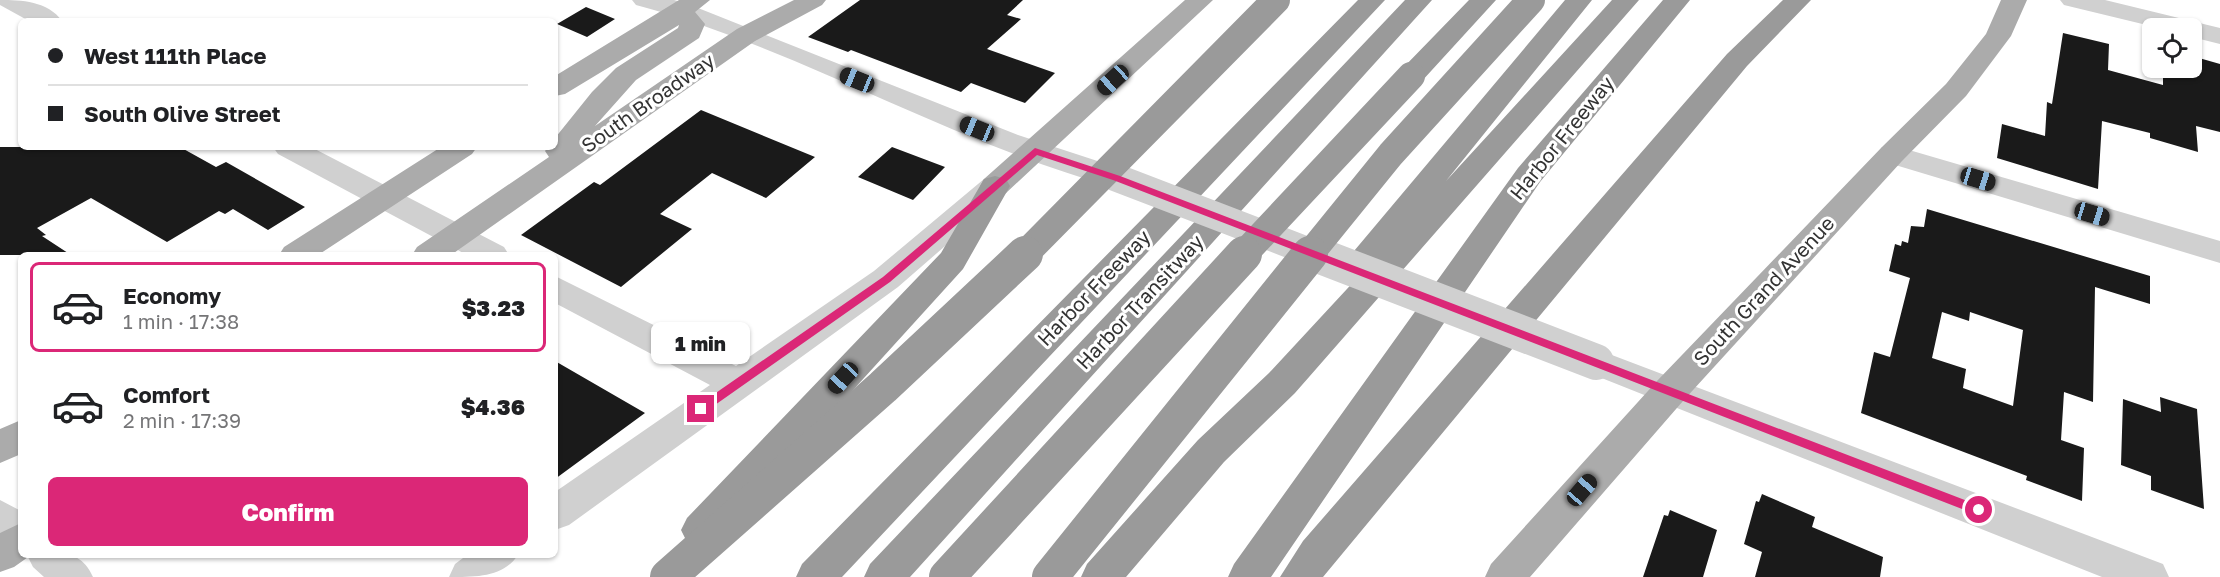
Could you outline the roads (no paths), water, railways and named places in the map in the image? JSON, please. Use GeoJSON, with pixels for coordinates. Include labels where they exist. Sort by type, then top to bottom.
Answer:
{"type":"FeatureCollection","features":[{"type":"Feature","properties":{"kind":"highway"},"geometry":{"type":"LineString","coordinates":[[668,577],[883,387],[1015,264],[1276,0]]}},
{"type":"Feature","properties":{"kind":"highway","name":"Harbor Freeway"},"geometry":{"type":"LineString","coordinates":[[816,577],[1372,0]]}},
{"type":"Feature","properties":{"kind":"highway","name":"Harbor Transitway"},"geometry":{"type":"LineString","coordinates":[[884,577],[1419,0]]}},
{"type":"Feature","properties":{"kind":"highway"},"geometry":{"type":"LineString","coordinates":[[1412,76],[1476,0]]}},
{"type":"Feature","properties":{"kind":"highway"},"geometry":{"type":"LineString","coordinates":[[947,577],[1357,131],[1483,0]]}},
{"type":"Feature","properties":{"kind":"highway"},"geometry":{"type":"LineString","coordinates":[[1050,577],[1391,154],[1532,0]]}},
{"type":"Feature","properties":{"kind":"highway"},"geometry":{"type":"LineString","coordinates":[[1101,577],[1211,451],[1270,373],[1580,0]]}},
{"type":"Feature","properties":{"kind":"highway"},"geometry":{"type":"LineString","coordinates":[[1211,451],[1282,383],[1626,0]]}},
{"type":"Feature","properties":{"kind":"highway","name":"Harbor Freeway"},"geometry":{"type":"LineString","coordinates":[[1248,577],[1529,175],[1677,0]]}},
{"type":"Feature","properties":{"kind":"highway"},"geometry":{"type":"LineString","coordinates":[[1737,60],[1774,0]]}},
{"type":"Feature","properties":{"kind":"highway"},"geometry":{"type":"LineString","coordinates":[[1300,577],[1340,526],[1737,60],[1798,0]]}},
{"type":"Feature","properties":{"kind":"highway"},"geometry":{"type":"LineString","coordinates":[[657,577],[952,261],[995,186]]}},
{"type":"Feature","properties":{"kind":"main road"},"geometry":{"type":"LineString","coordinates":[[747,35],[743,21],[745,16],[766,0]]}},
{"type":"Feature","properties":{"kind":"main road","name":"South Broadway"},"geometry":{"type":"LineString","coordinates":[[432,252],[747,35],[813,0]]}},
{"type":"Feature","properties":{"kind":"main road"},"geometry":{"type":"LineString","coordinates":[[995,186],[1200,0]]}},
{"type":"Feature","properties":{"kind":"main road","name":"South Grand Avenue"},"geometry":{"type":"LineString","coordinates":[[1505,577],[1670,391],[1892,154],[1956,90],[1998,36],[2014,0]]}},
{"type":"Feature","properties":{"kind":"main road"},"geometry":{"type":"LineString","coordinates":[[520,191],[572,139],[602,98],[626,74],[690,32],[692,24],[688,5],[558,86]]}},
{"type":"Feature","properties":{"kind":"main road"},"geometry":{"type":"LineString","coordinates":[[300,252],[457,150]]}},
{"type":"Feature","properties":{"kind":"main road"},"geometry":{"type":"LineString","coordinates":[[0,448],[18,437]]}},
{"type":"Feature","properties":{"kind":"main road"},"geometry":{"type":"LineString","coordinates":[[0,555],[18,542]]}},
{"type":"Feature","properties":{"kind":"street"},"geometry":{"type":"LineString","coordinates":[[9,0],[43,18]]}},
{"type":"Feature","properties":{"kind":"street"},"geometry":{"type":"LineString","coordinates":[[645,0],[688,5],[747,35],[1035,151],[1117,178],[2149,577]]}},
{"type":"Feature","properties":{"kind":"street"},"geometry":{"type":"LineString","coordinates":[[2073,0],[2146,18]]}},
{"type":"Feature","properties":{"kind":"street"},"geometry":{"type":"LineString","coordinates":[[2202,32],[2220,36]]}},
{"type":"Feature","properties":{"kind":"street"},"geometry":{"type":"LineString","coordinates":[[294,150],[487,252]]}},
{"type":"Feature","properties":{"kind":"street"},"geometry":{"type":"LineString","coordinates":[[1892,154],[2220,252]]}},
{"type":"Feature","properties":{"kind":"street"},"geometry":{"type":"LineString","coordinates":[[558,511],[886,279],[995,186]]}},
{"type":"Feature","properties":{"kind":"street"},"geometry":{"type":"LineString","coordinates":[[558,290],[737,383]]}},
{"type":"Feature","properties":{"kind":"street"},"geometry":{"type":"LineString","coordinates":[[0,516],[18,531]]}},
{"type":"Feature","properties":{"kind":"street"},"geometry":{"type":"LineString","coordinates":[[51,558],[73,577]]}},
{"type":"Feature","properties":{"kind":"street"},"geometry":{"type":"LineString","coordinates":[[469,577],[494,558]]}}]}
